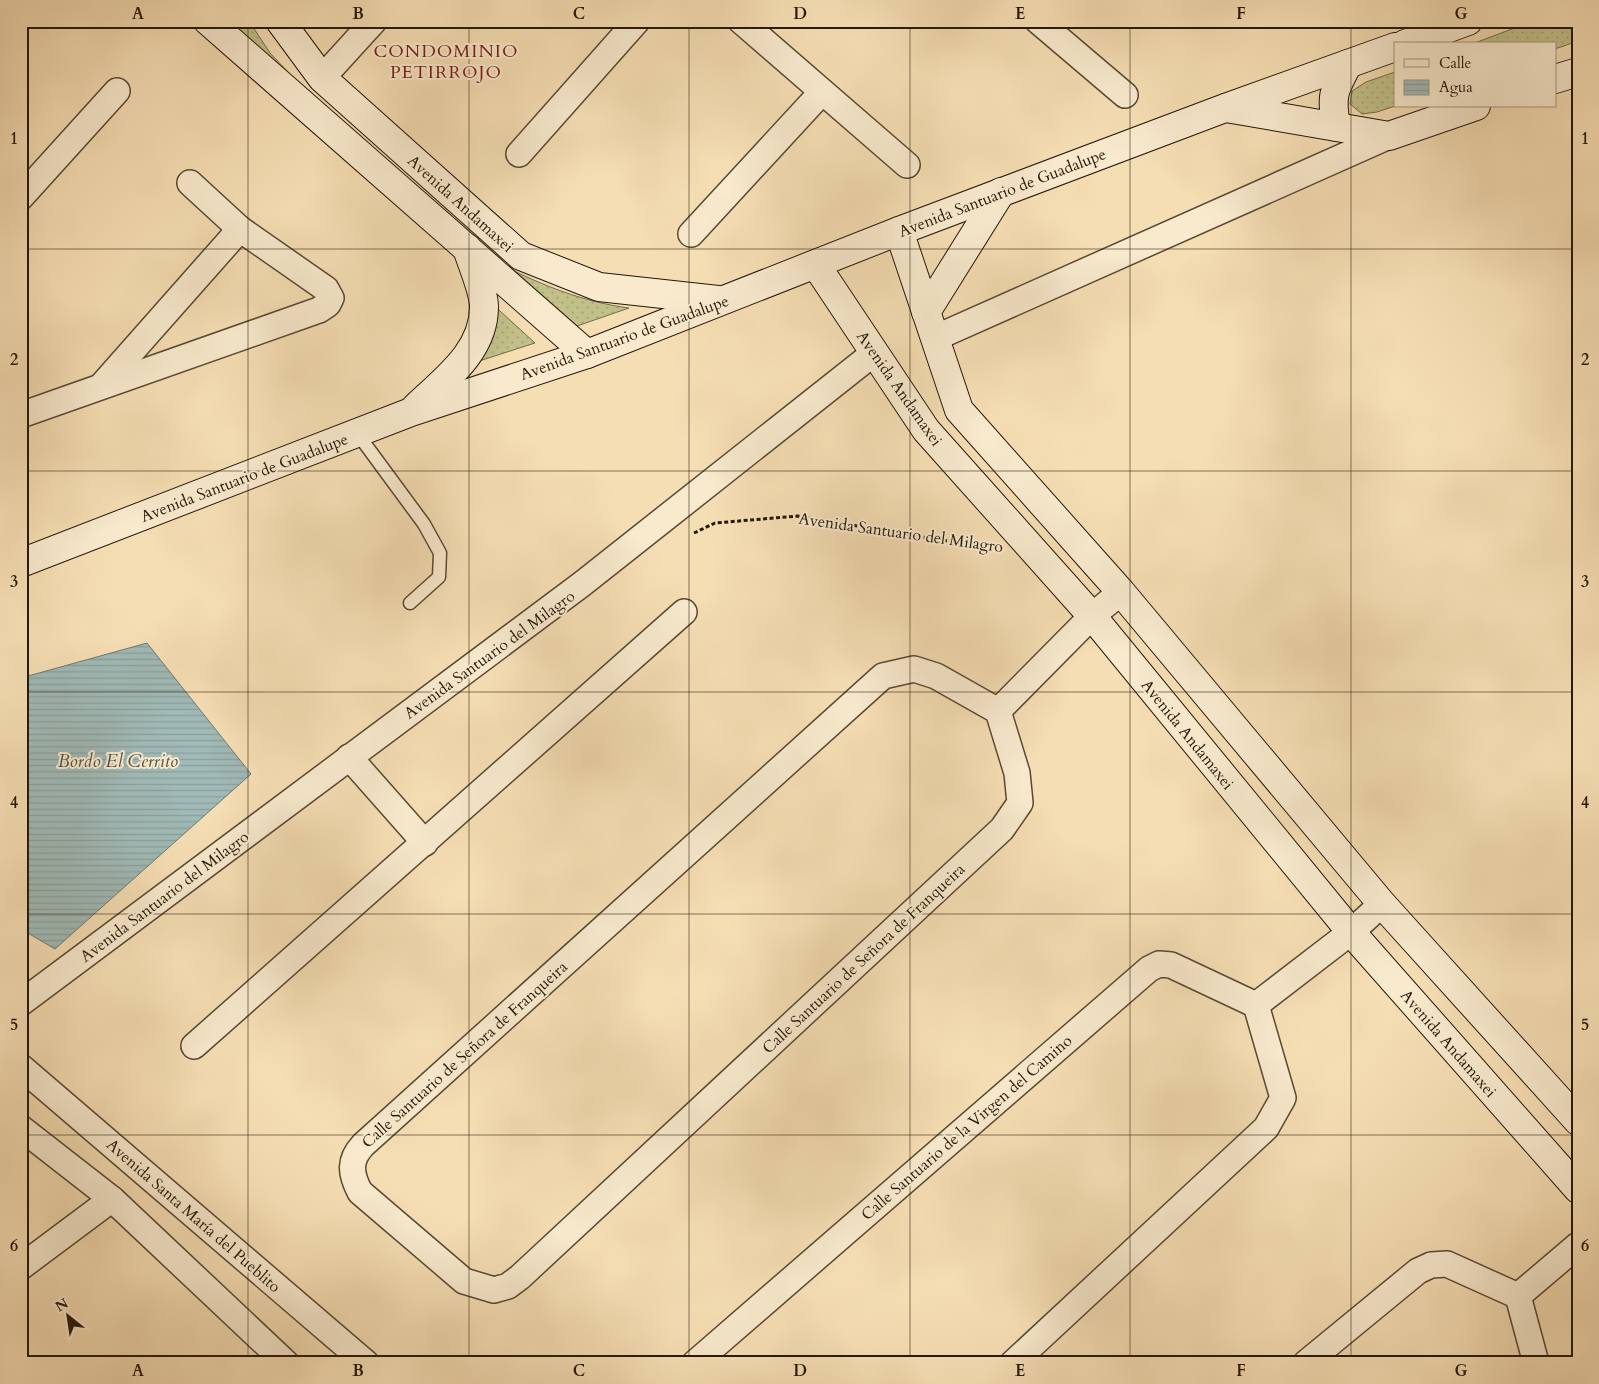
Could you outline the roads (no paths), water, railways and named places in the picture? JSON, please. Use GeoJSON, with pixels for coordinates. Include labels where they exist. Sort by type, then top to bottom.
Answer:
{"type":"FeatureCollection","features":[{"type":"Feature","properties":{"kind":"street","name":"Avenida Andamaxei"},"geometry":{"type":"LineString","coordinates":[[208,21],[587,354]]}},
{"type":"Feature","properties":{"kind":"street","name":"Avenida Andamaxei"},"geometry":{"type":"LineString","coordinates":[[280,21],[322,78],[521,256],[598,287],[722,300]]}},
{"type":"Feature","properties":{"kind":"street"},"geometry":{"type":"LineString","coordinates":[[322,78],[374,21]]}},
{"type":"Feature","properties":{"kind":"street"},"geometry":{"type":"LineString","coordinates":[[519,154],[637,21]]}},
{"type":"Feature","properties":{"kind":"street"},"geometry":{"type":"LineString","coordinates":[[741,21],[907,165]]}},
{"type":"Feature","properties":{"kind":"street"},"geometry":{"type":"LineString","coordinates":[[1038,21],[1125,95]]}},
{"type":"Feature","properties":{"kind":"street"},"geometry":{"type":"LineString","coordinates":[[1410,42],[1468,21]]}},
{"type":"Feature","properties":{"kind":"street","name":"Avenida Santuario de Guadalupe"},"geometry":{"type":"LineString","coordinates":[[21,563],[411,412],[587,354],[1001,192],[1394,47]]}},
{"type":"Feature","properties":{"kind":"street"},"geometry":{"type":"LineString","coordinates":[[1336,127],[1332,101],[1334,89],[1348,64]]}},
{"type":"Feature","properties":{"kind":"street"},"geometry":{"type":"LineString","coordinates":[[1556,79],[1578,72]]}},
{"type":"Feature","properties":{"kind":"street"},"geometry":{"type":"LineString","coordinates":[[21,197],[117,90]]}},
{"type":"Feature","properties":{"kind":"street"},"geometry":{"type":"LineString","coordinates":[[691,234],[822,92]]}},
{"type":"Feature","properties":{"kind":"street"},"geometry":{"type":"LineString","coordinates":[[1225,108],[1389,136]]}},
{"type":"Feature","properties":{"kind":"street"},"geometry":{"type":"LineString","coordinates":[[935,338],[1389,136],[1470,108]]}},
{"type":"Feature","properties":{"kind":"street"},"geometry":{"type":"LineString","coordinates":[[21,415],[318,310],[328,304],[330,298],[326,289],[240,229],[190,183]]}},
{"type":"Feature","properties":{"kind":"street"},"geometry":{"type":"LineString","coordinates":[[926,312],[1001,192]]}},
{"type":"Feature","properties":{"kind":"street"},"geometry":{"type":"LineString","coordinates":[[101,387],[240,229]]}},
{"type":"Feature","properties":{"kind":"street"},"geometry":{"type":"LineString","coordinates":[[899,231],[959,410],[1121,592],[1382,904],[1578,1121]]}},
{"type":"Feature","properties":{"kind":"street"},"geometry":{"type":"LineString","coordinates":[[411,412],[466,359],[480,336],[484,306],[467,248]]}},
{"type":"Feature","properties":{"kind":"street","name":"Avenida Andamaxei"},"geometry":{"type":"LineString","coordinates":[[816,265],[926,430],[1092,616],[1351,932],[1578,1189]]}},
{"type":"Feature","properties":{"kind":"street","name":"Avenida Santuario del Milagro"},"geometry":{"type":"LineString","coordinates":[[21,1003],[582,584],[874,353]]}},
{"type":"Feature","properties":{"kind":"street"},"geometry":{"type":"LineString","coordinates":[[998,712],[1092,616],[1121,592]]}},
{"type":"Feature","properties":{"kind":"street"},"geometry":{"type":"LineString","coordinates":[[194,1046],[426,843],[684,612]]}},
{"type":"Feature","properties":{"kind":"street","name":"Calle Santuario de Señora de Franqueira"},"geometry":{"type":"LineString","coordinates":[[914,669],[936,676],[998,712],[1017,774],[1020,803],[1002,829],[520,1278],[508,1286],[494,1290],[464,1281],[360,1192],[353,1179],[351,1165],[355,1153],[363,1144],[883,676],[914,669]]}},
{"type":"Feature","properties":{"kind":"street"},"geometry":{"type":"LineString","coordinates":[[349,757],[426,843]]}},
{"type":"Feature","properties":{"kind":"street"},"geometry":{"type":"LineString","coordinates":[[1012,1363],[1266,1128],[1284,1098],[1256,1005],[1351,932],[1382,904]]}},
{"type":"Feature","properties":{"kind":"street","name":"Calle Santuario de la Virgen del Camino"},"geometry":{"type":"LineString","coordinates":[[695,1363],[1149,969],[1159,964],[1171,965],[1256,1005]]}},
{"type":"Feature","properties":{"kind":"street","name":"Avenida Santa María del Pueblito"},"geometry":{"type":"LineString","coordinates":[[21,1067],[366,1363]]}},
{"type":"Feature","properties":{"kind":"street"},"geometry":{"type":"LineString","coordinates":[[21,1128],[112,1199],[286,1363]]}},
{"type":"Feature","properties":{"kind":"street"},"geometry":{"type":"LineString","coordinates":[[21,1267],[112,1199]]}},
{"type":"Feature","properties":{"kind":"street"},"geometry":{"type":"LineString","coordinates":[[1518,1296],[1578,1245]]}},
{"type":"Feature","properties":{"kind":"street"},"geometry":{"type":"LineString","coordinates":[[1306,1363],[1418,1271],[1431,1264],[1447,1264],[1518,1296]]}},
{"type":"Feature","properties":{"kind":"street"},"geometry":{"type":"LineString","coordinates":[[1518,1296],[1536,1363]]}},
{"type":"Feature","properties":{"kind":"lane"},"geometry":{"type":"LineString","coordinates":[[357,433],[424,524],[440,553],[439,577],[410,603]]}},
{"type":"Feature","properties":{"kind":"water","name":"Bordo El Cerrito"},"geometry":{"type":"Polygon","coordinates":[[[147,643],[251,774],[55,949],[21,929],[21,678],[147,643]]]}},
{"type":"Feature","properties":{"kind":"district","name":"CONDOMINIO PETIRROJO"},"geometry":{"type":"Point","coordinates":[446,61]}}]}
